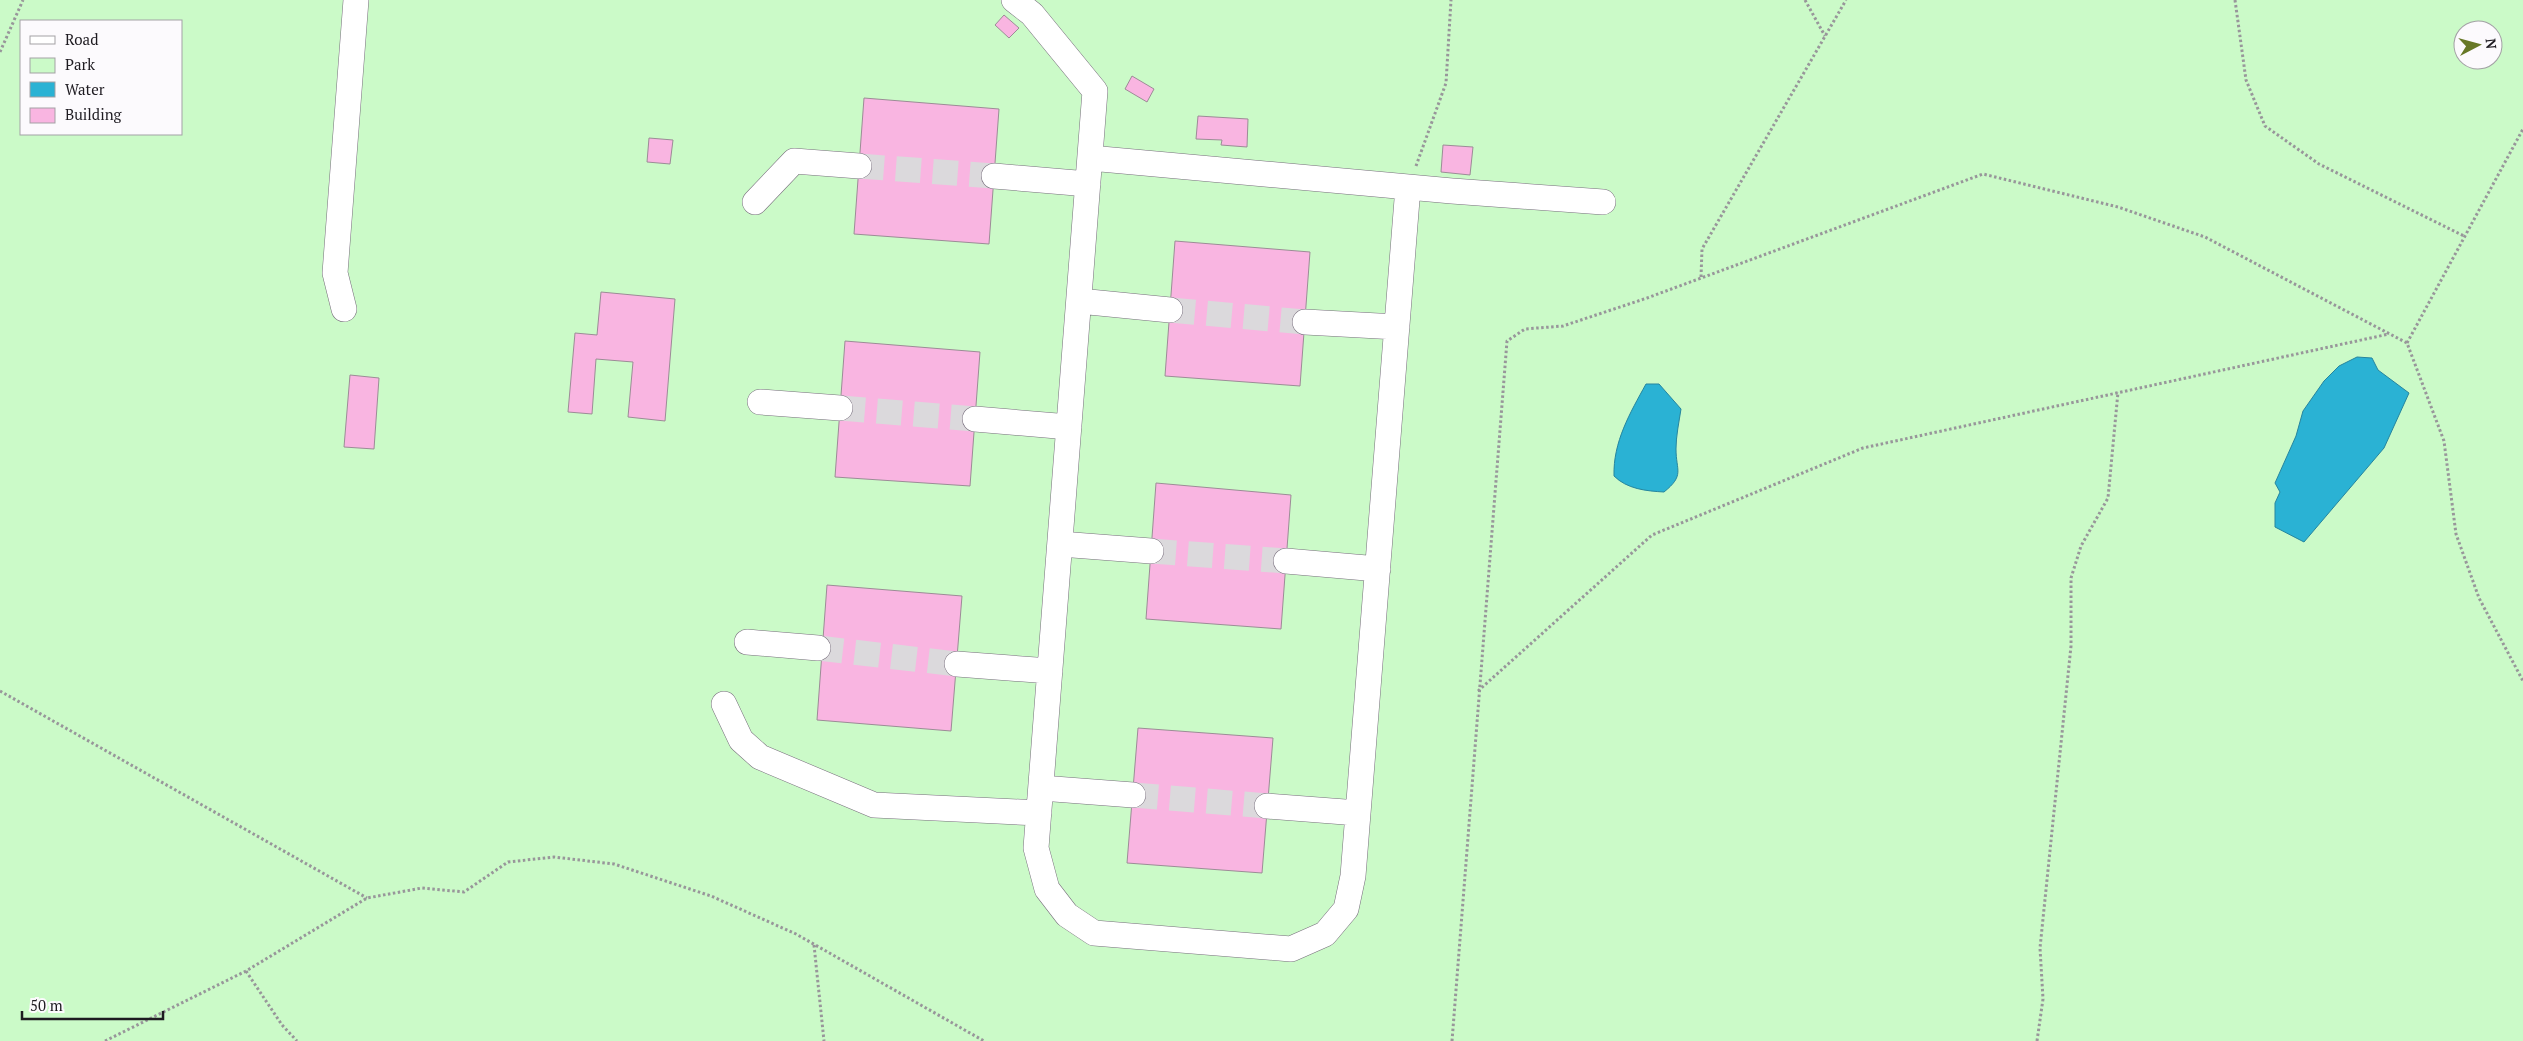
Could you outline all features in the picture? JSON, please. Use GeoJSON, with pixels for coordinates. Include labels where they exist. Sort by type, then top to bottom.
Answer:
{"type":"FeatureCollection","features":[{"type":"Feature","properties":{"kind":"lane"},"geometry":{"type":"LineString","coordinates":[[344,309],[335,273],[356,0]]}},
{"type":"Feature","properties":{"kind":"lane"},"geometry":{"type":"LineString","coordinates":[[1014,0],[1032,14],[1094,91],[1036,848],[1047,888],[1067,915],[1094,933],[1291,949],[1326,934],[1346,909],[1353,876],[1408,187]]}},
{"type":"Feature","properties":{"kind":"lane"},"geometry":{"type":"LineString","coordinates":[[1090,158],[1408,187],[1603,202]]}},
{"type":"Feature","properties":{"kind":"lane"},"geometry":{"type":"LineString","coordinates":[[755,202],[794,161],[859,166]]}},
{"type":"Feature","properties":{"kind":"lane"},"geometry":{"type":"LineString","coordinates":[[994,176],[1088,184]]}},
{"type":"Feature","properties":{"kind":"lane"},"geometry":{"type":"LineString","coordinates":[[1079,301],[1170,310]]}},
{"type":"Feature","properties":{"kind":"lane"},"geometry":{"type":"LineString","coordinates":[[1305,322],[1397,327]]}},
{"type":"Feature","properties":{"kind":"lane"},"geometry":{"type":"LineString","coordinates":[[760,402],[840,408]]}},
{"type":"Feature","properties":{"kind":"lane"},"geometry":{"type":"LineString","coordinates":[[975,419],[1069,427]]}},
{"type":"Feature","properties":{"kind":"lane"},"geometry":{"type":"LineString","coordinates":[[1060,544],[1151,551]]}},
{"type":"Feature","properties":{"kind":"lane"},"geometry":{"type":"LineString","coordinates":[[1286,561],[1378,570]]}},
{"type":"Feature","properties":{"kind":"lane"},"geometry":{"type":"LineString","coordinates":[[747,642],[818,648]]}},
{"type":"Feature","properties":{"kind":"lane"},"geometry":{"type":"LineString","coordinates":[[957,664],[1050,671]]}},
{"type":"Feature","properties":{"kind":"lane"},"geometry":{"type":"LineString","coordinates":[[724,704],[741,740],[760,757],[874,804],[1039,813]]}},
{"type":"Feature","properties":{"kind":"lane"},"geometry":{"type":"LineString","coordinates":[[1041,788],[1133,795]]}},
{"type":"Feature","properties":{"kind":"lane"},"geometry":{"type":"LineString","coordinates":[[1267,806],[1358,813]]}},
{"type":"Feature","properties":{"kind":"path"},"geometry":{"type":"LineString","coordinates":[[0,52],[23,0]]}},
{"type":"Feature","properties":{"kind":"path"},"geometry":{"type":"LineString","coordinates":[[1408,187],[1446,83],[1451,0]]}},
{"type":"Feature","properties":{"kind":"path"},"geometry":{"type":"LineString","coordinates":[[1805,0],[1825,37]]}},
{"type":"Feature","properties":{"kind":"path"},"geometry":{"type":"LineString","coordinates":[[1701,277],[1702,249],[1846,0]]}},
{"type":"Feature","properties":{"kind":"path"},"geometry":{"type":"LineString","coordinates":[[2236,0],[2246,80],[2265,126],[2318,164],[2464,236]]}},
{"type":"Feature","properties":{"kind":"path"},"geometry":{"type":"LineString","coordinates":[[2407,343],[2523,129]]}},
{"type":"Feature","properties":{"kind":"path"},"geometry":{"type":"LineString","coordinates":[[1452,1041],[1507,341],[1525,329],[1563,326],[1983,174],[2118,207],[2206,237],[2407,343],[2444,440],[2456,534],[2479,598],[2523,681]]}},
{"type":"Feature","properties":{"kind":"path"},"geometry":{"type":"LineString","coordinates":[[1478,691],[1652,535],[1863,448],[2390,334]]}},
{"type":"Feature","properties":{"kind":"path"},"geometry":{"type":"LineString","coordinates":[[2037,1041],[2043,1000],[2040,948],[2071,646],[2071,578],[2081,546],[2108,498],[2118,392]]}},
{"type":"Feature","properties":{"kind":"path"},"geometry":{"type":"LineString","coordinates":[[0,691],[368,898]]}},
{"type":"Feature","properties":{"kind":"path"},"geometry":{"type":"LineString","coordinates":[[105,1041],[246,971],[368,898],[422,888],[464,892],[508,862],[554,857],[614,864],[702,893],[796,934],[984,1041]]}},
{"type":"Feature","properties":{"kind":"path"},"geometry":{"type":"LineString","coordinates":[[814,944],[824,1041]]}},
{"type":"Feature","properties":{"kind":"path"},"geometry":{"type":"LineString","coordinates":[[246,971],[282,1024],[297,1041]]}},
{"type":"Feature","properties":{"kind":"green space"},"geometry":{"type":"Polygon","coordinates":[[[0,0],[2523,0],[2523,1041],[0,1041],[0,0]]]}},
{"type":"Feature","properties":{"kind":"water"},"geometry":{"type":"Polygon","coordinates":[[[2357,357],[2372,358],[2378,370],[2409,393],[2384,448],[2304,542],[2275,527],[2275,503],[2280,492],[2275,483],[2296,436],[2303,411],[2324,381],[2339,366],[2357,357]]]}},
{"type":"Feature","properties":{"kind":"water"},"geometry":{"type":"Polygon","coordinates":[[[1646,384],[1659,384],[1681,409],[1676,444],[1677,477],[1664,492],[1631,487],[1614,476],[1614,463],[1619,440],[1646,384]]]}},
{"type":"Feature","properties":{"kind":"building"},"geometry":{"type":"Polygon","coordinates":[[[1004,15],[1019,28],[1009,38],[995,25],[1004,15]]]}},
{"type":"Feature","properties":{"kind":"building"},"geometry":{"type":"Polygon","coordinates":[[[1132,76],[1154,89],[1147,102],[1125,89],[1132,76]]]}},
{"type":"Feature","properties":{"kind":"building"},"geometry":{"type":"Polygon","coordinates":[[[864,98],[999,109],[989,244],[854,234],[864,98]]]}},
{"type":"Feature","properties":{"kind":"building"},"geometry":{"type":"Polygon","coordinates":[[[1198,116],[1248,119],[1247,147],[1221,145],[1222,140],[1196,139],[1198,116]]]}},
{"type":"Feature","properties":{"kind":"building"},"geometry":{"type":"Polygon","coordinates":[[[649,138],[673,140],[670,164],[647,162],[649,138]]]}},
{"type":"Feature","properties":{"kind":"building"},"geometry":{"type":"Polygon","coordinates":[[[1443,145],[1473,147],[1470,175],[1441,172],[1443,145]]]}},
{"type":"Feature","properties":{"kind":"building"},"geometry":{"type":"Polygon","coordinates":[[[1175,241],[1310,252],[1300,386],[1165,376],[1175,241]]]}},
{"type":"Feature","properties":{"kind":"building"},"geometry":{"type":"Polygon","coordinates":[[[601,292],[675,299],[665,421],[628,417],[633,362],[596,359],[592,414],[568,412],[575,333],[597,335],[601,292]]]}},
{"type":"Feature","properties":{"kind":"building"},"geometry":{"type":"Polygon","coordinates":[[[845,341],[980,352],[970,486],[835,477],[845,341]]]}},
{"type":"Feature","properties":{"kind":"building"},"geometry":{"type":"Polygon","coordinates":[[[350,375],[379,378],[374,449],[344,447],[350,375]]]}},
{"type":"Feature","properties":{"kind":"building"},"geometry":{"type":"Polygon","coordinates":[[[1156,483],[1291,495],[1281,629],[1146,619],[1156,483]]]}},
{"type":"Feature","properties":{"kind":"building"},"geometry":{"type":"Polygon","coordinates":[[[827,585],[962,596],[951,731],[817,720],[827,585]]]}},
{"type":"Feature","properties":{"kind":"building"},"geometry":{"type":"Polygon","coordinates":[[[1138,728],[1273,738],[1262,873],[1127,863],[1138,728]]]}},
{"type":"Feature","properties":{"kind":"tunnel"},"geometry":{"type":"LineString","coordinates":[[859,166],[994,176]]}},
{"type":"Feature","properties":{"kind":"tunnel"},"geometry":{"type":"LineString","coordinates":[[1170,310],[1305,322]]}},
{"type":"Feature","properties":{"kind":"tunnel"},"geometry":{"type":"LineString","coordinates":[[840,408],[975,419]]}},
{"type":"Feature","properties":{"kind":"tunnel"},"geometry":{"type":"LineString","coordinates":[[1151,551],[1286,561]]}},
{"type":"Feature","properties":{"kind":"tunnel"},"geometry":{"type":"LineString","coordinates":[[818,648],[957,664]]}},
{"type":"Feature","properties":{"kind":"tunnel"},"geometry":{"type":"LineString","coordinates":[[1133,795],[1267,806]]}}]}
